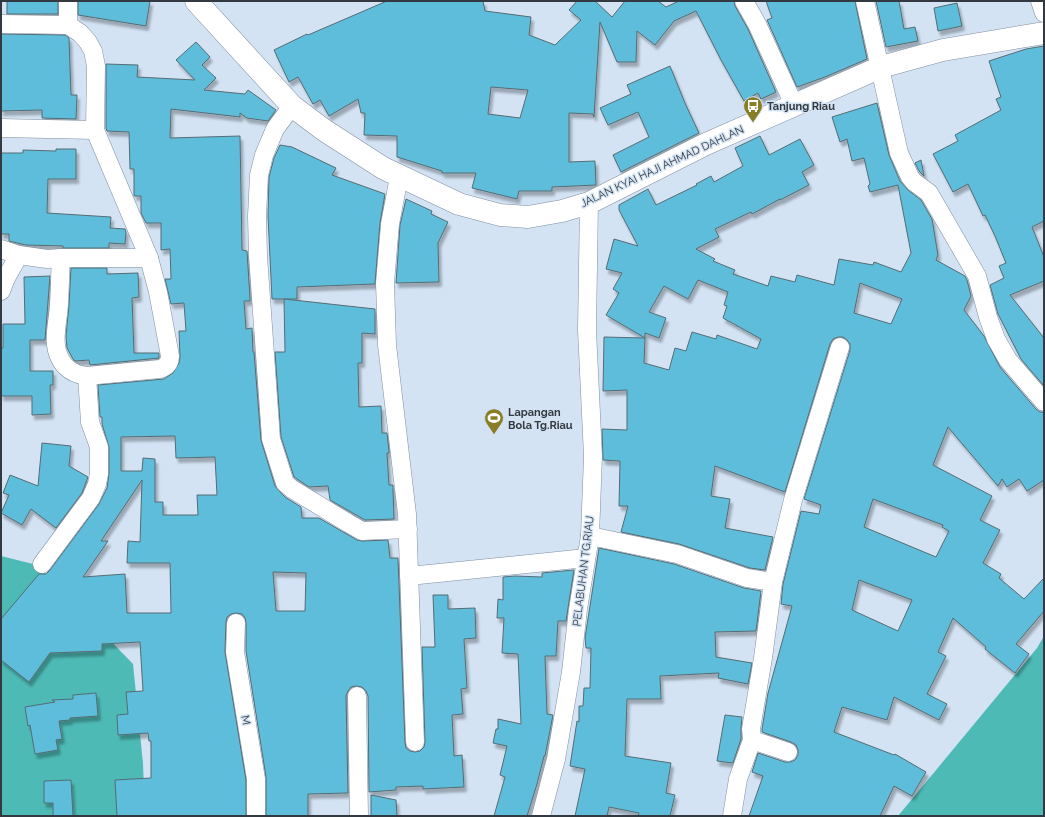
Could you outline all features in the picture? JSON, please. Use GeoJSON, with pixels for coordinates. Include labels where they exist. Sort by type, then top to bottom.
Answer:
{"type":"FeatureCollection","features":[{"type":"Feature","properties":{"kind":"main road","name":"JALAN KYAI HAJI AHMAD DAHLAN"},"geometry":{"type":"LineString","coordinates":[[196,1],[292,106],[324,130],[399,177],[459,204],[500,215],[528,217],[562,212],[589,203],[706,144],[881,67],[943,50],[1044,33]]}},
{"type":"Feature","properties":{"kind":"street"},"geometry":{"type":"LineString","coordinates":[[68,1],[68,25]]}},
{"type":"Feature","properties":{"kind":"street"},"geometry":{"type":"LineString","coordinates":[[744,1],[757,24],[794,105]]}},
{"type":"Feature","properties":{"kind":"street"},"geometry":{"type":"LineString","coordinates":[[865,1],[881,67],[899,153],[910,177],[929,193],[965,255],[976,276],[996,339],[1008,360],[1044,402]]}},
{"type":"Feature","properties":{"kind":"street"},"geometry":{"type":"LineString","coordinates":[[1040,1],[1044,12]]}},
{"type":"Feature","properties":{"kind":"street"},"geometry":{"type":"LineString","coordinates":[[1,24],[68,25],[80,33],[88,42],[93,52],[96,66],[95,130],[149,258],[158,292],[170,361],[165,367],[160,369],[87,376],[80,375],[70,370],[59,359],[55,336],[60,304],[59,275],[61,258]]}},
{"type":"Feature","properties":{"kind":"street"},"geometry":{"type":"LineString","coordinates":[[292,106],[275,129],[264,155],[259,175],[257,216],[258,256],[271,439],[285,483],[292,489],[362,531],[408,529]]}},
{"type":"Feature","properties":{"kind":"street"},"geometry":{"type":"LineString","coordinates":[[1,128],[95,130]]}},
{"type":"Feature","properties":{"kind":"street"},"geometry":{"type":"LineString","coordinates":[[399,177],[390,224],[385,283],[387,345],[408,529],[415,742]]}},
{"type":"Feature","properties":{"kind":"street","name":"PELABUHAN TG.RIAU"},"geometry":{"type":"LineString","coordinates":[[541,816],[556,759],[571,672],[578,609],[590,536],[593,456],[587,330],[589,203]]}},
{"type":"Feature","properties":{"kind":"street"},"geometry":{"type":"LineString","coordinates":[[1,249],[19,255],[47,259],[149,258]]}},
{"type":"Feature","properties":{"kind":"street"},"geometry":{"type":"LineString","coordinates":[[1,291],[6,278],[19,255]]}},
{"type":"Feature","properties":{"kind":"street"},"geometry":{"type":"LineString","coordinates":[[732,816],[738,779],[752,740],[751,729],[763,658],[773,582],[793,500],[840,347]]}},
{"type":"Feature","properties":{"kind":"street"},"geometry":{"type":"LineString","coordinates":[[42,564],[91,498],[97,484],[99,474],[98,447],[90,422],[87,376]]}},
{"type":"Feature","properties":{"kind":"street"},"geometry":{"type":"LineString","coordinates":[[590,536],[677,554],[747,578],[773,582]]}},
{"type":"Feature","properties":{"kind":"street"},"geometry":{"type":"LineString","coordinates":[[409,576],[586,558]]}},
{"type":"Feature","properties":{"kind":"street","name":"M"},"geometry":{"type":"LineString","coordinates":[[236,624],[235,652],[256,780],[256,816]]}},
{"type":"Feature","properties":{"kind":"street"},"geometry":{"type":"LineString","coordinates":[[357,696],[359,816]]}},
{"type":"Feature","properties":{"kind":"street"},"geometry":{"type":"LineString","coordinates":[[752,740],[788,752]]}},
{"type":"Feature","properties":{"kind":"shaded area"},"geometry":{"type":"Polygon","coordinates":[[[1,556],[37,565],[133,664],[143,764],[145,816],[1,816],[1,556]]]}},
{"type":"Feature","properties":{"kind":"shaded area"},"geometry":{"type":"Polygon","coordinates":[[[1044,636],[1044,816],[898,816],[1037,648],[1044,636]]]}},
{"type":"Feature","properties":{"kind":"building"},"geometry":{"type":"Polygon","coordinates":[[[7,1],[58,1],[58,14],[7,14],[7,1]]]}},
{"type":"Feature","properties":{"kind":"building"},"geometry":{"type":"Polygon","coordinates":[[[78,1],[150,1],[146,26],[78,15],[78,1]]]}},
{"type":"Feature","properties":{"kind":"building"},"geometry":{"type":"Polygon","coordinates":[[[387,1],[483,1],[485,11],[531,17],[529,35],[555,45],[581,20],[569,10],[577,1],[595,1],[612,17],[625,1],[658,1],[666,7],[679,1],[734,1],[776,92],[761,99],[758,93],[744,101],[696,11],[674,21],[655,45],[637,31],[636,62],[617,62],[600,22],[594,117],[593,114],[569,113],[569,162],[595,161],[596,185],[552,187],[552,191],[519,191],[517,199],[472,188],[476,173],[442,173],[442,171],[397,157],[397,136],[364,135],[365,113],[361,113],[358,99],[329,116],[320,100],[313,104],[298,77],[289,82],[274,50],[307,34],[308,35],[387,1]],[[491,87],[488,114],[520,118],[528,90],[491,87]]]}},
{"type":"Feature","properties":{"kind":"building"},"geometry":{"type":"Polygon","coordinates":[[[766,1],[855,1],[867,59],[797,87],[767,20],[772,18],[766,1]]]}},
{"type":"Feature","properties":{"kind":"building"},"geometry":{"type":"Polygon","coordinates":[[[876,1],[899,1],[904,29],[915,27],[918,41],[886,47],[876,1]]]}},
{"type":"Feature","properties":{"kind":"building"},"geometry":{"type":"Polygon","coordinates":[[[957,3],[962,26],[938,31],[934,8],[957,3]]]}},
{"type":"Feature","properties":{"kind":"building"},"geometry":{"type":"Polygon","coordinates":[[[1,34],[65,35],[69,38],[71,95],[77,95],[76,119],[42,118],[42,110],[1,111],[1,34]]]}},
{"type":"Feature","properties":{"kind":"building"},"geometry":{"type":"Polygon","coordinates":[[[196,42],[210,57],[202,65],[216,78],[204,90],[245,94],[248,90],[276,110],[268,121],[247,118],[240,113],[240,117],[171,109],[170,138],[240,136],[242,250],[247,251],[250,298],[250,301],[244,301],[246,329],[252,328],[261,440],[275,486],[285,497],[301,507],[302,518],[319,518],[357,540],[388,540],[390,558],[398,558],[405,742],[406,748],[410,751],[420,751],[424,747],[425,742],[422,647],[435,647],[433,595],[448,595],[448,609],[475,608],[476,638],[464,639],[467,688],[461,689],[463,714],[452,715],[454,756],[462,755],[464,787],[423,789],[423,786],[396,787],[396,790],[369,792],[368,696],[362,687],[356,686],[351,687],[346,696],[348,793],[308,794],[308,816],[266,816],[266,777],[246,651],[246,623],[242,614],[236,613],[227,617],[225,652],[246,780],[246,816],[117,816],[115,780],[151,778],[151,741],[149,741],[148,733],[118,735],[117,715],[128,714],[126,692],[143,691],[140,642],[102,644],[102,651],[50,653],[29,682],[1,660],[1,619],[39,574],[46,574],[50,570],[99,504],[107,488],[109,474],[109,447],[102,424],[102,417],[100,417],[98,385],[164,379],[173,373],[179,363],[179,331],[186,331],[184,303],[171,304],[165,279],[171,279],[170,249],[161,250],[161,223],[146,223],[141,213],[141,196],[134,196],[134,169],[130,169],[129,132],[107,131],[106,128],[106,64],[138,65],[137,77],[195,80],[176,60],[196,42]],[[175,436],[121,437],[121,471],[142,471],[143,458],[155,459],[155,502],[163,502],[163,515],[198,515],[197,495],[217,495],[215,457],[176,458],[175,436]],[[142,480],[101,541],[108,541],[83,577],[125,574],[127,613],[171,613],[170,563],[127,563],[128,541],[140,542],[142,480]],[[273,572],[276,611],[305,611],[306,573],[273,572]]]}},
{"type":"Feature","properties":{"kind":"building"},"geometry":{"type":"Polygon","coordinates":[[[1044,46],[1044,221],[1032,227],[1044,257],[1044,281],[1010,295],[1044,338],[1044,386],[1021,359],[998,314],[990,285],[1004,278],[999,266],[1006,263],[985,215],[983,216],[968,184],[953,192],[933,154],[958,141],[955,135],[1001,110],[996,99],[1001,97],[989,61],[1026,49],[1044,46]]]}},
{"type":"Feature","properties":{"kind":"building"},"geometry":{"type":"Polygon","coordinates":[[[670,66],[699,133],[621,172],[613,155],[649,137],[638,112],[608,125],[600,108],[631,94],[627,85],[670,66]]]}},
{"type":"Feature","properties":{"kind":"building"},"geometry":{"type":"Polygon","coordinates":[[[877,103],[889,155],[900,181],[908,190],[921,200],[932,219],[938,255],[936,260],[965,276],[971,296],[964,310],[984,336],[1000,367],[1036,409],[1040,412],[1044,412],[1044,480],[1027,491],[1019,479],[1007,487],[1002,479],[998,486],[948,427],[933,465],[992,496],[980,520],[1000,530],[983,563],[1001,574],[999,578],[1024,599],[1044,578],[1044,611],[1016,644],[1029,654],[1015,673],[985,649],[986,647],[953,618],[938,652],[946,656],[927,694],[947,704],[939,720],[894,697],[887,720],[842,707],[834,732],[894,755],[895,754],[926,772],[912,796],[894,786],[880,816],[749,816],[763,776],[752,772],[758,753],[785,762],[795,760],[798,755],[796,745],[762,732],[762,729],[768,693],[792,606],[781,604],[783,584],[801,511],[819,514],[821,505],[804,499],[850,350],[850,344],[843,337],[838,337],[833,339],[830,344],[785,492],[715,466],[711,496],[730,499],[725,528],[773,537],[765,570],[750,568],[679,544],[621,532],[628,506],[619,506],[620,461],[603,460],[602,429],[627,430],[627,390],[603,391],[604,337],[645,338],[606,315],[619,293],[613,289],[622,273],[606,269],[614,239],[638,246],[619,210],[619,205],[648,189],[656,205],[697,185],[696,184],[711,176],[714,182],[743,166],[735,148],[760,136],[769,155],[800,139],[814,165],[802,172],[809,185],[752,214],[751,212],[715,229],[719,237],[696,249],[715,259],[713,261],[735,270],[733,274],[768,286],[771,276],[795,282],[797,275],[834,285],[839,259],[873,265],[874,262],[901,272],[911,253],[898,185],[870,192],[868,186],[870,184],[864,158],[852,161],[847,139],[840,142],[832,117],[877,103]],[[698,280],[688,299],[664,286],[649,312],[666,318],[659,338],[645,333],[644,363],[669,370],[675,348],[686,351],[692,332],[716,339],[717,335],[757,349],[761,339],[723,318],[727,306],[724,305],[728,292],[698,280]],[[860,283],[854,313],[891,324],[902,299],[860,283]],[[873,499],[864,527],[936,557],[949,531],[942,527],[943,525],[873,499]],[[859,580],[852,610],[898,631],[912,600],[859,580]]]}},
{"type":"Feature","properties":{"kind":"building"},"geometry":{"type":"Polygon","coordinates":[[[280,145],[292,147],[336,168],[332,175],[385,194],[380,223],[375,284],[297,287],[297,299],[272,299],[268,216],[269,177],[274,158],[280,145]]]}},
{"type":"Feature","properties":{"kind":"building"},"geometry":{"type":"Polygon","coordinates":[[[56,149],[76,149],[76,179],[48,179],[47,213],[111,217],[110,228],[125,229],[125,244],[109,243],[109,248],[63,248],[63,246],[26,245],[9,241],[9,234],[1,234],[1,153],[23,153],[23,150],[56,151],[56,149]]]}},
{"type":"Feature","properties":{"kind":"building"},"geometry":{"type":"Polygon","coordinates":[[[921,160],[924,176],[919,171],[915,163],[921,160]]]}},
{"type":"Feature","properties":{"kind":"building"},"geometry":{"type":"Polygon","coordinates":[[[406,199],[432,211],[431,214],[448,222],[438,243],[439,282],[396,283],[400,225],[406,199]]]}},
{"type":"Feature","properties":{"kind":"building"},"geometry":{"type":"Polygon","coordinates":[[[71,268],[107,268],[107,274],[138,273],[139,297],[132,298],[134,353],[159,353],[159,358],[90,365],[89,360],[75,361],[73,359],[67,348],[66,336],[71,268]]]}},
{"type":"Feature","properties":{"kind":"building"},"geometry":{"type":"Polygon","coordinates":[[[50,276],[45,340],[30,340],[30,371],[53,371],[53,385],[50,385],[51,414],[32,415],[32,396],[1,396],[1,348],[3,348],[3,324],[25,324],[24,277],[50,276]]]}},
{"type":"Feature","properties":{"kind":"building"},"geometry":{"type":"Polygon","coordinates":[[[284,299],[375,309],[375,334],[362,333],[362,363],[358,363],[359,407],[381,406],[382,433],[387,433],[389,451],[389,453],[387,453],[389,485],[393,485],[394,519],[365,520],[330,500],[328,486],[309,487],[294,477],[281,437],[275,352],[285,352],[284,299]]]}},
{"type":"Feature","properties":{"kind":"building"},"geometry":{"type":"Polygon","coordinates":[[[42,443],[71,446],[69,466],[88,477],[82,493],[56,528],[31,509],[22,525],[1,513],[9,495],[3,493],[10,475],[38,486],[42,443]]]}},
{"type":"Feature","properties":{"kind":"building"},"geometry":{"type":"Polygon","coordinates":[[[599,548],[674,564],[744,588],[761,591],[756,631],[715,632],[716,657],[752,663],[748,684],[718,678],[719,673],[660,676],[661,699],[627,699],[625,756],[671,763],[666,793],[675,795],[670,816],[638,816],[639,813],[609,807],[607,816],[575,816],[585,769],[570,766],[577,721],[579,722],[579,706],[583,706],[584,688],[590,688],[591,648],[586,648],[585,638],[599,548]]]}},
{"type":"Feature","properties":{"kind":"building"},"geometry":{"type":"Polygon","coordinates":[[[574,570],[566,621],[558,621],[556,656],[545,656],[547,714],[553,715],[545,756],[527,816],[494,816],[505,777],[500,775],[507,746],[493,743],[496,729],[498,729],[498,719],[521,724],[518,654],[502,653],[504,618],[497,618],[498,599],[503,600],[503,577],[542,577],[542,573],[574,570]]]}},
{"type":"Feature","properties":{"kind":"building"},"geometry":{"type":"Polygon","coordinates":[[[96,693],[98,716],[70,718],[70,720],[59,721],[62,739],[56,740],[58,750],[35,754],[25,707],[55,702],[52,700],[73,699],[73,695],[96,693]]]}},
{"type":"Feature","properties":{"kind":"building"},"geometry":{"type":"Polygon","coordinates":[[[725,715],[742,717],[741,739],[733,763],[717,761],[725,715]]]}},
{"type":"Feature","properties":{"kind":"building"},"geometry":{"type":"Polygon","coordinates":[[[71,780],[73,816],[53,816],[53,803],[44,803],[44,781],[71,780]]]}},
{"type":"Feature","properties":{"kind":"building"},"geometry":{"type":"Polygon","coordinates":[[[371,795],[396,800],[397,816],[371,816],[371,795]]]}},
{"type":"Feature","properties":{"kind":"place","name":"Tanjung Riau"},"geometry":{"type":"Point","coordinates":[753,123]}},
{"type":"Feature","properties":{"kind":"place","name":"Lapangan Bola Tg.Riau"},"geometry":{"type":"Point","coordinates":[494,435]}}]}
